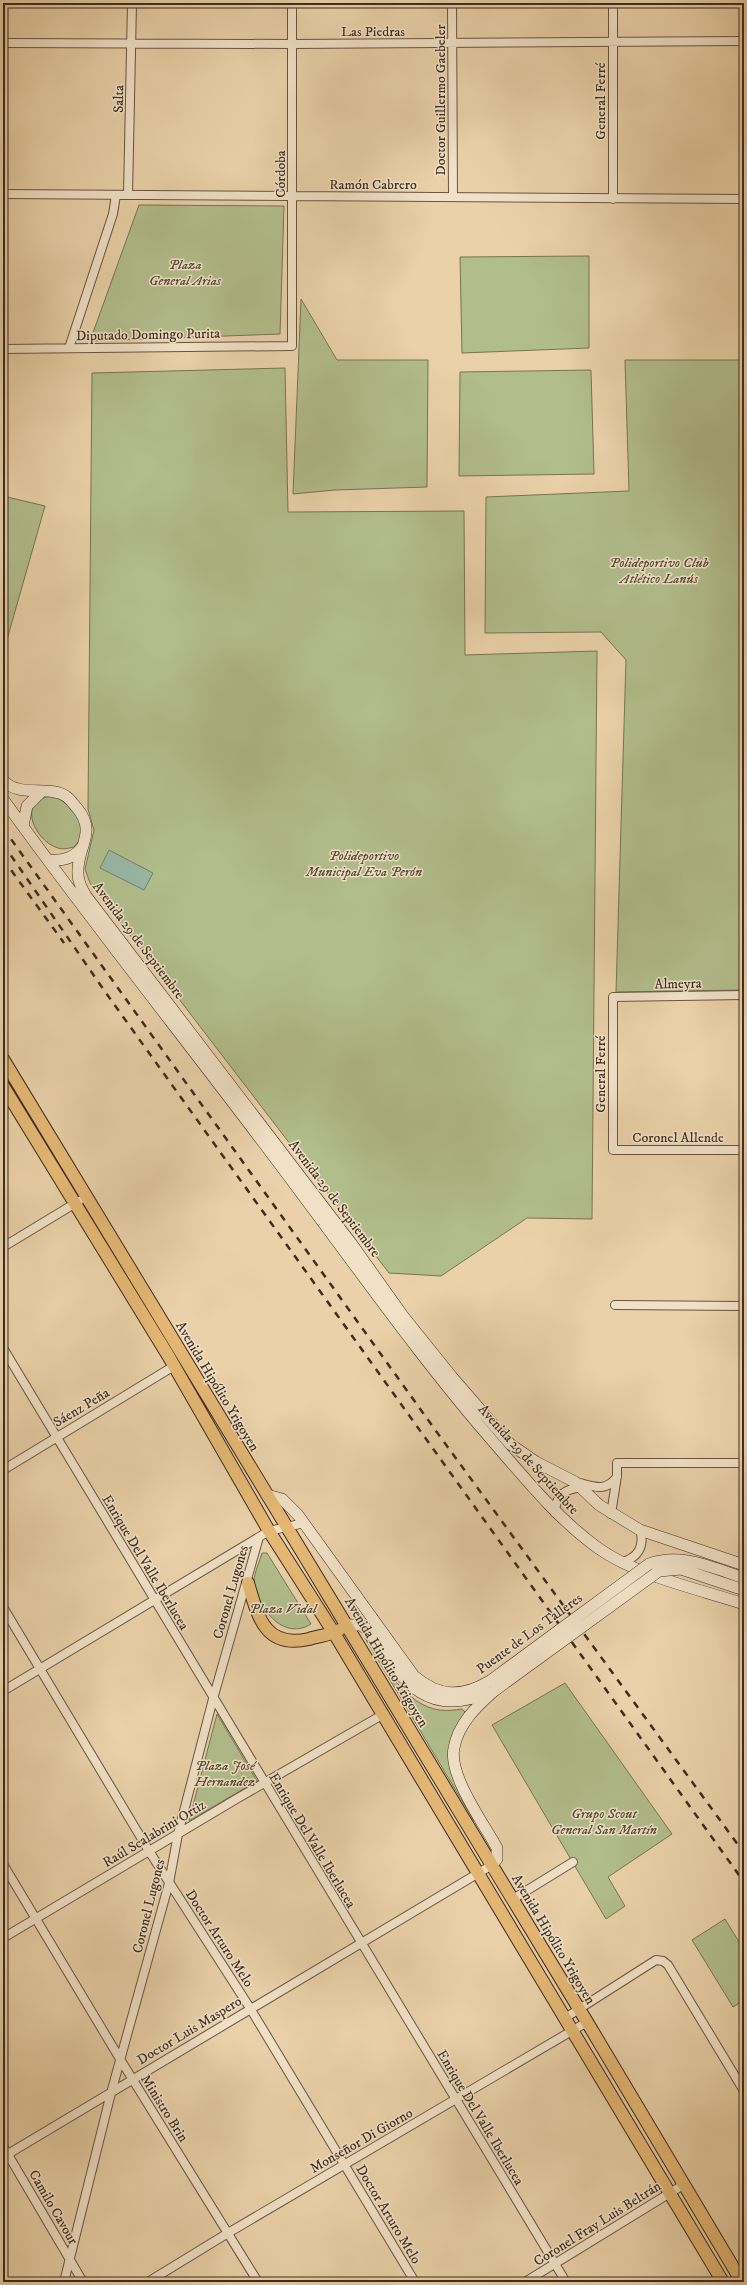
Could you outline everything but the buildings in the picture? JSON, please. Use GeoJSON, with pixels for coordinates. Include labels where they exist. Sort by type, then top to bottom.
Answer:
{"type":"FeatureCollection","features":[{"type":"Feature","properties":{"kind":"main road","name":"Avenida Hipólito Yrigoyen"},"geometry":{"type":"LineString","coordinates":[[3,1059],[513,1899],[742,2282]]}},
{"type":"Feature","properties":{"kind":"main road","name":"Avenida Hipólito Yrigoyen"},"geometry":{"type":"LineString","coordinates":[[3,1086],[174,1366],[264,1534],[334,1633],[723,2282]]}},
{"type":"Feature","properties":{"kind":"main road"},"geometry":{"type":"LineString","coordinates":[[248,1583],[258,1614],[266,1630],[280,1638],[297,1642],[310,1644],[330,1642],[340,1644]]}},
{"type":"Feature","properties":{"kind":"main road"},"geometry":{"type":"LineString","coordinates":[[297,1642],[334,1633],[347,1625]]}},
{"type":"Feature","properties":{"kind":"street","name":"Salta"},"geometry":{"type":"LineString","coordinates":[[128,195],[132,3]]}},
{"type":"Feature","properties":{"kind":"street","name":"Córdoba"},"geometry":{"type":"LineString","coordinates":[[292,3],[292,346]]}},
{"type":"Feature","properties":{"kind":"street","name":"Doctor Guillermo Gaebeler"},"geometry":{"type":"LineString","coordinates":[[452,3],[453,197]]}},
{"type":"Feature","properties":{"kind":"street","name":"General Ferré"},"geometry":{"type":"LineString","coordinates":[[613,3],[613,199]]}},
{"type":"Feature","properties":{"kind":"street","name":"Las Piedras"},"geometry":{"type":"LineString","coordinates":[[3,43],[452,44],[744,41]]}},
{"type":"Feature","properties":{"kind":"street","name":"Ramón Cabrero"},"geometry":{"type":"LineString","coordinates":[[3,194],[293,198],[453,197],[744,199]]}},
{"type":"Feature","properties":{"kind":"street"},"geometry":{"type":"LineString","coordinates":[[69,348],[113,214],[116,195]]}},
{"type":"Feature","properties":{"kind":"street","name":"Diputado Domingo Purita"},"geometry":{"type":"LineString","coordinates":[[3,349],[292,346]]}},
{"type":"Feature","properties":{"kind":"street","name":"Avenida 29 de Septiembre"},"geometry":{"type":"LineString","coordinates":[[3,780],[15,788],[58,793],[68,797],[86,821],[87,831],[78,868],[80,886],[86,896],[346,1236],[403,1316],[452,1377],[510,1444],[531,1459],[579,1485],[610,1514],[640,1530],[744,1565]]}},
{"type":"Feature","properties":{"kind":"street"},"geometry":{"type":"LineString","coordinates":[[23,826],[27,806],[42,792]]}},
{"type":"Feature","properties":{"kind":"street","name":"Avenida 29 de Septiembre"},"geometry":{"type":"LineString","coordinates":[[3,799],[301,1192],[398,1326],[456,1400],[555,1513],[599,1549],[622,1562],[659,1577],[744,1604]]}},
{"type":"Feature","properties":{"kind":"street"},"geometry":{"type":"LineString","coordinates":[[49,860],[59,861],[69,858],[78,853],[84,844]]}},
{"type":"Feature","properties":{"kind":"street","name":"Almeyra"},"geometry":{"type":"LineString","coordinates":[[613,997],[744,995]]}},
{"type":"Feature","properties":{"kind":"street","name":"General Ferré"},"geometry":{"type":"LineString","coordinates":[[612,1150],[613,997]]}},
{"type":"Feature","properties":{"kind":"street","name":"Coronel Allende"},"geometry":{"type":"LineString","coordinates":[[612,1150],[744,1150]]}},
{"type":"Feature","properties":{"kind":"street"},"geometry":{"type":"LineString","coordinates":[[3,1248],[86,1196]]}},
{"type":"Feature","properties":{"kind":"street"},"geometry":{"type":"LineString","coordinates":[[615,1305],[744,1306]]}},
{"type":"Feature","properties":{"kind":"street","name":"Enrique Del Valle Iberlucea"},"geometry":{"type":"LineString","coordinates":[[3,1348],[360,1943],[566,2282]]}},
{"type":"Feature","properties":{"kind":"street","name":"Sáenz Peña"},"geometry":{"type":"LineString","coordinates":[[3,1470],[174,1366]]}},
{"type":"Feature","properties":{"kind":"street"},"geometry":{"type":"LineString","coordinates":[[610,1514],[618,1476],[617,1463],[744,1463]]}},
{"type":"Feature","properties":{"kind":"street"},"geometry":{"type":"LineString","coordinates":[[555,1513],[557,1501],[565,1492],[579,1485],[604,1487],[612,1484],[618,1476]]}},
{"type":"Feature","properties":{"kind":"street","name":"Puente de Los Talleres"},"geometry":{"type":"LineString","coordinates":[[267,1496],[282,1499],[304,1523],[405,1681],[426,1696],[453,1701],[465,1700],[494,1690]]}},
{"type":"Feature","properties":{"kind":"street"},"geometry":{"type":"LineString","coordinates":[[3,1691],[264,1534],[304,1523]]}},
{"type":"Feature","properties":{"kind":"street"},"geometry":{"type":"LineString","coordinates":[[622,1562],[638,1553],[642,1542],[640,1530]]}},
{"type":"Feature","properties":{"kind":"street","name":"Coronel Lugones"},"geometry":{"type":"LineString","coordinates":[[64,2282],[111,2093],[169,1883],[178,1834],[213,1699],[264,1534]]}},
{"type":"Feature","properties":{"kind":"street","name":"Puente de Los Talleres"},"geometry":{"type":"LineString","coordinates":[[371,1627],[414,1676],[424,1685],[438,1692],[460,1693],[478,1688],[490,1681],[649,1564],[658,1560],[687,1560],[744,1578]]}},
{"type":"Feature","properties":{"kind":"street","name":"Puente de Los Talleres"},"geometry":{"type":"LineString","coordinates":[[492,1865],[497,1859],[497,1848],[460,1780],[453,1759],[456,1739],[472,1712],[494,1690],[659,1571],[681,1569],[744,1590]]}},
{"type":"Feature","properties":{"kind":"street","name":"Doctor Arturo Melo"},"geometry":{"type":"LineString","coordinates":[[3,1607],[149,1851],[250,2008],[415,2282]]}},
{"type":"Feature","properties":{"kind":"street"},"geometry":{"type":"LineString","coordinates":[[347,1625],[371,1627]]}},
{"type":"Feature","properties":{"kind":"street","name":"Raúl Scalabrini Ortiz"},"geometry":{"type":"LineString","coordinates":[[3,1938],[264,1782],[382,1715]]}},
{"type":"Feature","properties":{"kind":"street"},"geometry":{"type":"LineString","coordinates":[[513,1899],[573,1862]]}},
{"type":"Feature","properties":{"kind":"street","name":"Ministro Brin"},"geometry":{"type":"LineString","coordinates":[[3,1864],[132,2080],[258,2282]]}},
{"type":"Feature","properties":{"kind":"street","name":"Doctor Luis Maspero"},"geometry":{"type":"LineString","coordinates":[[6,2155],[250,2008],[478,1875],[492,1865]]}},
{"type":"Feature","properties":{"kind":"street"},"geometry":{"type":"LineString","coordinates":[[565,2018],[656,1960],[664,1961],[668,1965],[744,2091]]}},
{"type":"Feature","properties":{"kind":"street","name":"Monseñor Di Giorno"},"geometry":{"type":"LineString","coordinates":[[148,2282],[228,2233],[587,2022]]}},
{"type":"Feature","properties":{"kind":"street","name":"Camilo Cavour"},"geometry":{"type":"LineString","coordinates":[[3,2146],[6,2155],[82,2282]]}},
{"type":"Feature","properties":{"kind":"street","name":"Coronel Fray Luis Beltrán"},"geometry":{"type":"LineString","coordinates":[[525,2282],[683,2185]]}},
{"type":"Feature","properties":{"kind":"green space","name":"Plaza General Arias"},"geometry":{"type":"Polygon","coordinates":[[[139,205],[284,206],[280,334],[90,341],[139,205]]]}},
{"type":"Feature","properties":{"kind":"green space"},"geometry":{"type":"Polygon","coordinates":[[[589,256],[589,348],[462,353],[460,257],[589,256]]]}},
{"type":"Feature","properties":{"kind":"green space"},"geometry":{"type":"Polygon","coordinates":[[[301,299],[337,360],[428,360],[427,487],[335,490],[293,494],[301,299]]]}},
{"type":"Feature","properties":{"kind":"green space","name":"Polideportivo Club Atlético Lanús"},"geometry":{"type":"Polygon","coordinates":[[[625,360],[744,360],[744,990],[616,992],[626,660],[601,632],[485,633],[486,497],[629,491],[625,360]]]}},
{"type":"Feature","properties":{"kind":"green space","name":"Polideportivo Municipal Eva Perón"},"geometry":{"type":"Polygon","coordinates":[[[285,368],[288,512],[464,511],[465,655],[597,651],[592,1219],[527,1218],[441,1276],[389,1273],[90,883],[85,869],[94,830],[88,809],[92,373],[285,368]]]}},
{"type":"Feature","properties":{"kind":"green space"},"geometry":{"type":"Polygon","coordinates":[[[591,370],[594,474],[459,476],[460,372],[591,370]]]}},
{"type":"Feature","properties":{"kind":"green space"},"geometry":{"type":"Polygon","coordinates":[[[3,496],[45,506],[6,643],[3,643],[3,496]]]}},
{"type":"Feature","properties":{"kind":"green space"},"geometry":{"type":"Polygon","coordinates":[[[54,796],[59,798],[74,812],[83,825],[81,838],[74,847],[62,849],[49,844],[36,829],[32,820],[32,811],[35,804],[42,799],[54,796]]]}},
{"type":"Feature","properties":{"kind":"green space","name":"Plaza Vidal"},"geometry":{"type":"Polygon","coordinates":[[[262,1553],[267,1553],[311,1624],[300,1628],[290,1628],[281,1625],[273,1619],[266,1610],[260,1601],[254,1581],[262,1553]]]}},
{"type":"Feature","properties":{"kind":"green space"},"geometry":{"type":"Polygon","coordinates":[[[365,1638],[396,1682],[416,1701],[428,1707],[440,1710],[462,1709],[465,1712],[451,1743],[474,1821],[365,1638]]]}},
{"type":"Feature","properties":{"kind":"green space","name":"Grupo Scout General San Martín"},"geometry":{"type":"Polygon","coordinates":[[[565,1683],[672,1834],[608,1877],[625,1906],[606,1919],[492,1725],[565,1683]]]}},
{"type":"Feature","properties":{"kind":"green space","name":"Plaza José Hernandez"},"geometry":{"type":"Polygon","coordinates":[[[217,1714],[257,1781],[189,1821],[217,1714]]]}},
{"type":"Feature","properties":{"kind":"green space"},"geometry":{"type":"Polygon","coordinates":[[[725,1919],[744,1950],[744,2000],[733,2007],[692,1940],[725,1919]]]}},
{"type":"Feature","properties":{"kind":"shaded area"},"geometry":{"type":"Polygon","coordinates":[[[109,850],[153,873],[144,890],[100,868],[109,850]]]}},
{"type":"Feature","properties":{"kind":"railway"},"geometry":{"type":"LineString","coordinates":[[3,828],[436,1431],[744,1853]]}},
{"type":"Feature","properties":{"kind":"railway"},"geometry":{"type":"LineString","coordinates":[[3,844],[106,993],[744,1882]]}},
{"type":"Feature","properties":{"kind":"railway"},"geometry":{"type":"LineString","coordinates":[[3,859],[64,943]]}}]}
